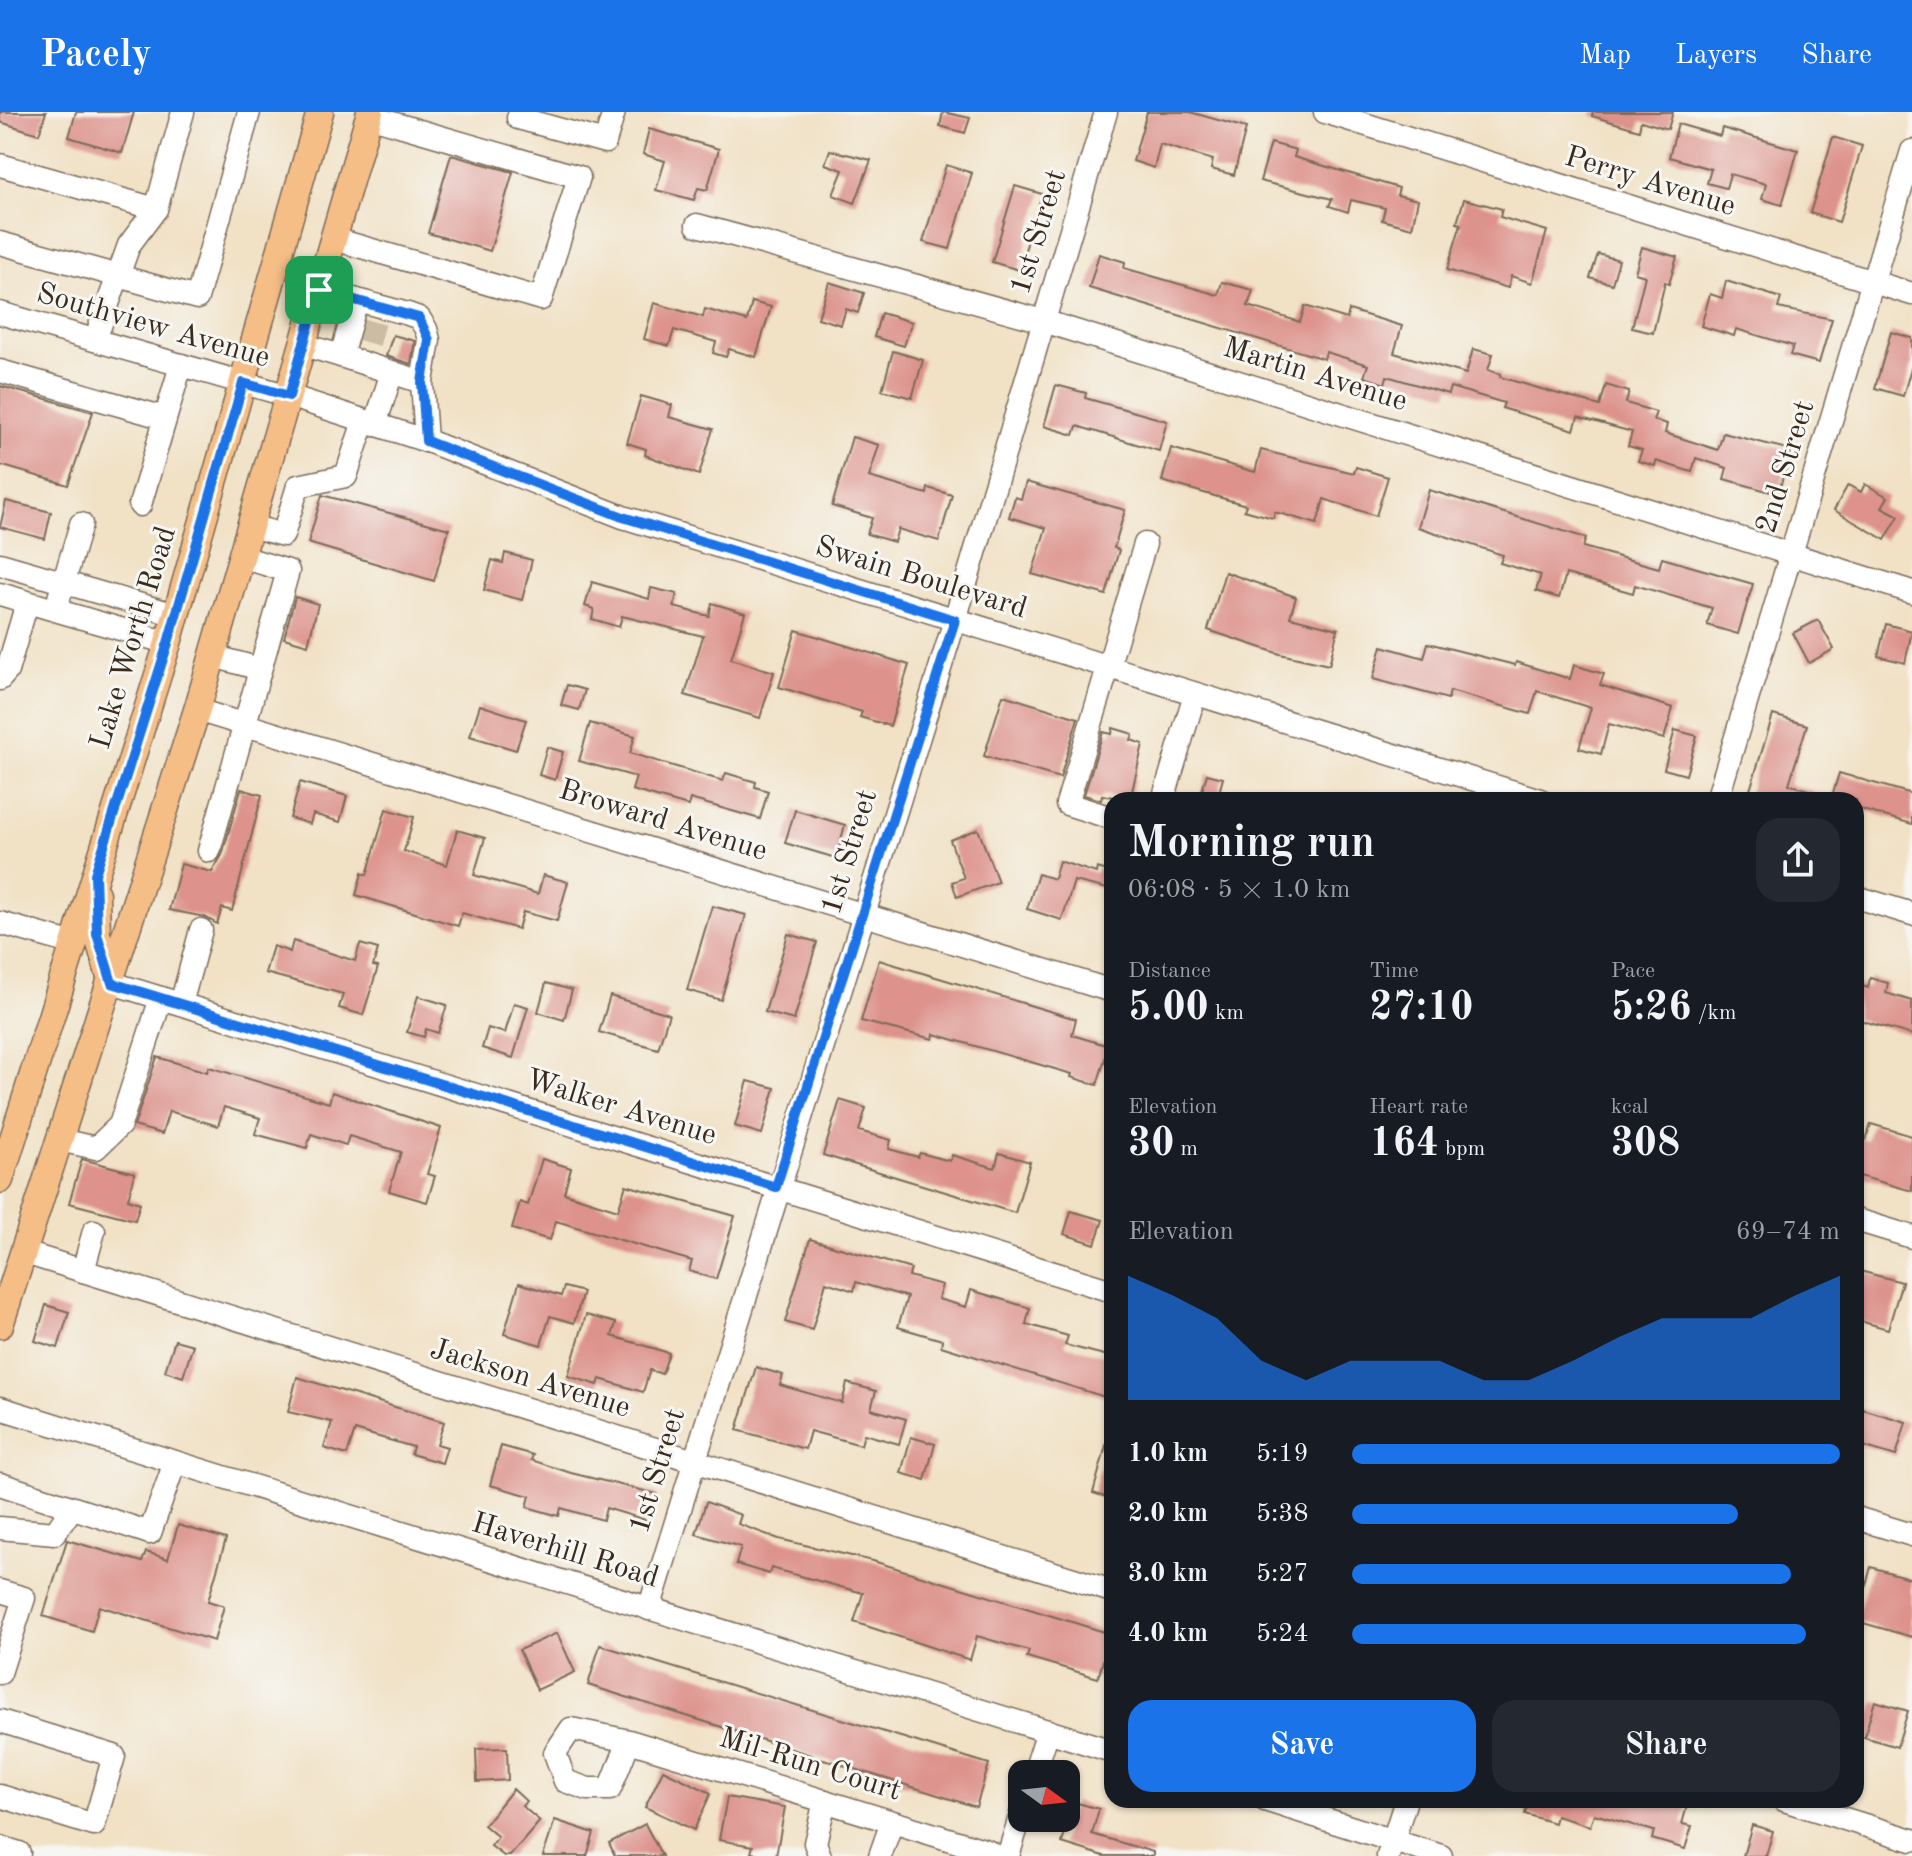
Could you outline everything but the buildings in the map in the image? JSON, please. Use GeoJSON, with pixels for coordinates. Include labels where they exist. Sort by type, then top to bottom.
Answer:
{"type":"FeatureCollection","features":[{"type":"Feature","properties":{"kind":"main road","name":"Lake Worth Road"},"geometry":{"type":"LineString","coordinates":[[0,1180],[9,1120],[74,944],[168,643],[320,112]]}},
{"type":"Feature","properties":{"kind":"main road"},"geometry":{"type":"LineString","coordinates":[[0,1325],[197,710],[369,114]]}},
{"type":"Feature","properties":{"kind":"main road"},"geometry":{"type":"LineString","coordinates":[[95,874],[97,934],[112,983]]}},
{"type":"Feature","properties":{"kind":"street"},"geometry":{"type":"LineString","coordinates":[[95,340],[129,245],[156,209],[183,112]]}},
{"type":"Feature","properties":{"kind":"street"},"geometry":{"type":"LineString","coordinates":[[0,243],[197,298],[249,112]]}},
{"type":"Feature","properties":{"kind":"street"},"geometry":{"type":"LineString","coordinates":[[529,161],[516,133],[519,115],[605,142],[614,112]]}},
{"type":"Feature","properties":{"kind":"street","name":"1st Street"},"geometry":{"type":"LineString","coordinates":[[649,1609],[776,1187],[955,620],[1106,112]]}},
{"type":"Feature","properties":{"kind":"street","name":"Perry Avenue"},"geometry":{"type":"LineString","coordinates":[[1325,112],[1912,294]]}},
{"type":"Feature","properties":{"kind":"street"},"geometry":{"type":"LineString","coordinates":[[334,239],[541,299],[579,177],[369,114]]}},
{"type":"Feature","properties":{"kind":"street","name":"2nd Street"},"geometry":{"type":"LineString","coordinates":[[1719,792],[1912,151]]}},
{"type":"Feature","properties":{"kind":"street"},"geometry":{"type":"LineString","coordinates":[[0,165],[156,209]]}},
{"type":"Feature","properties":{"kind":"street","name":"Martin Avenue"},"geometry":{"type":"LineString","coordinates":[[697,225],[1043,321],[1912,592]]}},
{"type":"Feature","properties":{"kind":"street"},"geometry":{"type":"LineString","coordinates":[[319,290],[357,300],[380,317],[419,318],[429,340],[422,382],[426,441]]}},
{"type":"Feature","properties":{"kind":"street"},"geometry":{"type":"LineString","coordinates":[[341,356],[357,300]]}},
{"type":"Feature","properties":{"kind":"street","name":"Southview Avenue"},"geometry":{"type":"LineString","coordinates":[[0,313],[289,396]]}},
{"type":"Feature","properties":{"kind":"street"},"geometry":{"type":"LineString","coordinates":[[304,345],[341,356],[371,352],[392,372],[422,382]]}},
{"type":"Feature","properties":{"kind":"street"},"geometry":{"type":"LineString","coordinates":[[140,505],[181,365]]}},
{"type":"Feature","properties":{"kind":"street"},"geometry":{"type":"LineString","coordinates":[[0,371],[165,418]]}},
{"type":"Feature","properties":{"kind":"street"},"geometry":{"type":"LineString","coordinates":[[251,526],[283,535],[298,486],[346,476],[392,372]]}},
{"type":"Feature","properties":{"kind":"street","name":"Swain Boulevard"},"geometry":{"type":"LineString","coordinates":[[289,396],[426,441],[623,517],[1514,792]]}},
{"type":"Feature","properties":{"kind":"street"},"geometry":{"type":"LineString","coordinates":[[56,611],[81,524]]}},
{"type":"Feature","properties":{"kind":"street"},"geometry":{"type":"LineString","coordinates":[[1104,816],[1067,804],[1145,544]]}},
{"type":"Feature","properties":{"kind":"street"},"geometry":{"type":"LineString","coordinates":[[209,851],[288,571],[242,557]]}},
{"type":"Feature","properties":{"kind":"street"},"geometry":{"type":"LineString","coordinates":[[0,564],[176,615]]}},
{"type":"Feature","properties":{"kind":"street"},"geometry":{"type":"LineString","coordinates":[[0,594],[168,643]]}},
{"type":"Feature","properties":{"kind":"street"},"geometry":{"type":"LineString","coordinates":[[0,679],[7,671],[27,603]]}},
{"type":"Feature","properties":{"kind":"street"},"geometry":{"type":"LineString","coordinates":[[213,656],[260,669]]}},
{"type":"Feature","properties":{"kind":"street"},"geometry":{"type":"LineString","coordinates":[[1165,792],[1195,694]]}},
{"type":"Feature","properties":{"kind":"street","name":"Broward Avenue"},"geometry":{"type":"LineString","coordinates":[[197,710],[1104,989]]}},
{"type":"Feature","properties":{"kind":"street"},"geometry":{"type":"LineString","coordinates":[[1864,899],[1912,914]]}},
{"type":"Feature","properties":{"kind":"street"},"geometry":{"type":"LineString","coordinates":[[0,923],[74,944]]}},
{"type":"Feature","properties":{"kind":"street"},"geometry":{"type":"LineString","coordinates":[[59,1140],[96,1148],[120,1125],[201,930]]}},
{"type":"Feature","properties":{"kind":"street","name":"Walker Avenue"},"geometry":{"type":"LineString","coordinates":[[112,983],[1104,1289]]}},
{"type":"Feature","properties":{"kind":"street"},"geometry":{"type":"LineString","coordinates":[[1864,1222],[1912,1237]]}},
{"type":"Feature","properties":{"kind":"street"},"geometry":{"type":"LineString","coordinates":[[83,1271],[94,1231]]}},
{"type":"Feature","properties":{"kind":"street","name":"Jackson Avenue"},"geometry":{"type":"LineString","coordinates":[[22,1252],[1104,1589]]}},
{"type":"Feature","properties":{"kind":"street","name":"Haverhill Road"},"geometry":{"type":"LineString","coordinates":[[0,1408],[1104,1748]]}},
{"type":"Feature","properties":{"kind":"street"},"geometry":{"type":"LineString","coordinates":[[0,1484],[150,1533],[175,1462]]}},
{"type":"Feature","properties":{"kind":"street"},"geometry":{"type":"LineString","coordinates":[[1,1534],[55,1533],[72,1508]]}},
{"type":"Feature","properties":{"kind":"street"},"geometry":{"type":"LineString","coordinates":[[1864,1520],[1912,1535]]}},
{"type":"Feature","properties":{"kind":"street"},"geometry":{"type":"LineString","coordinates":[[0,1591],[24,1598],[0,1673]]}},
{"type":"Feature","properties":{"kind":"street"},"geometry":{"type":"LineString","coordinates":[[0,1721],[114,1756],[94,1825],[0,1796]]}},
{"type":"Feature","properties":{"kind":"street","name":"Mil-Run Court"},"geometry":{"type":"LineString","coordinates":[[629,1741],[610,1789],[588,1789],[565,1781],[555,1753],[571,1729],[605,1733],[997,1856]]}},
{"type":"Feature","properties":{"kind":"street"},"geometry":{"type":"LineString","coordinates":[[1039,1760],[1048,1731]]}},
{"type":"Feature","properties":{"kind":"street"},"geometry":{"type":"LineString","coordinates":[[820,1856],[815,1843],[825,1801]]}},
{"type":"Feature","properties":{"kind":"street"},"geometry":{"type":"LineString","coordinates":[[1286,1808],[1391,1848],[1441,1856]]}},
{"type":"Feature","properties":{"kind":"street"},"geometry":{"type":"LineString","coordinates":[[1391,1848],[1404,1808]]}},
{"type":"Feature","properties":{"kind":"street"},"geometry":{"type":"LineString","coordinates":[[1810,1808],[1912,1840]]}},
{"type":"Feature","properties":{"kind":"street"},"geometry":{"type":"LineString","coordinates":[[880,1856],[892,1822]]}},
{"type":"Feature","properties":{"kind":"street"},"geometry":{"type":"LineString","coordinates":[[1008,1856],[1015,1832]]}},
{"type":"Feature","properties":{"kind":"street"},"geometry":{"type":"LineString","coordinates":[[0,1847],[19,1853],[18,1856]]}},
{"type":"Feature","properties":{"kind":"tunnel"},"geometry":{"type":"LineString","coordinates":[[369,343],[375,321]]}},
{"type":"Feature","properties":{"kind":"route"},"geometry":{"type":"LineString","coordinates":[[319,290],[419,318],[429,340],[422,382],[426,441],[623,517],[955,620],[776,1187],[112,983],[97,934],[95,874],[168,643],[243,383],[289,396],[319,290]]}}]}
